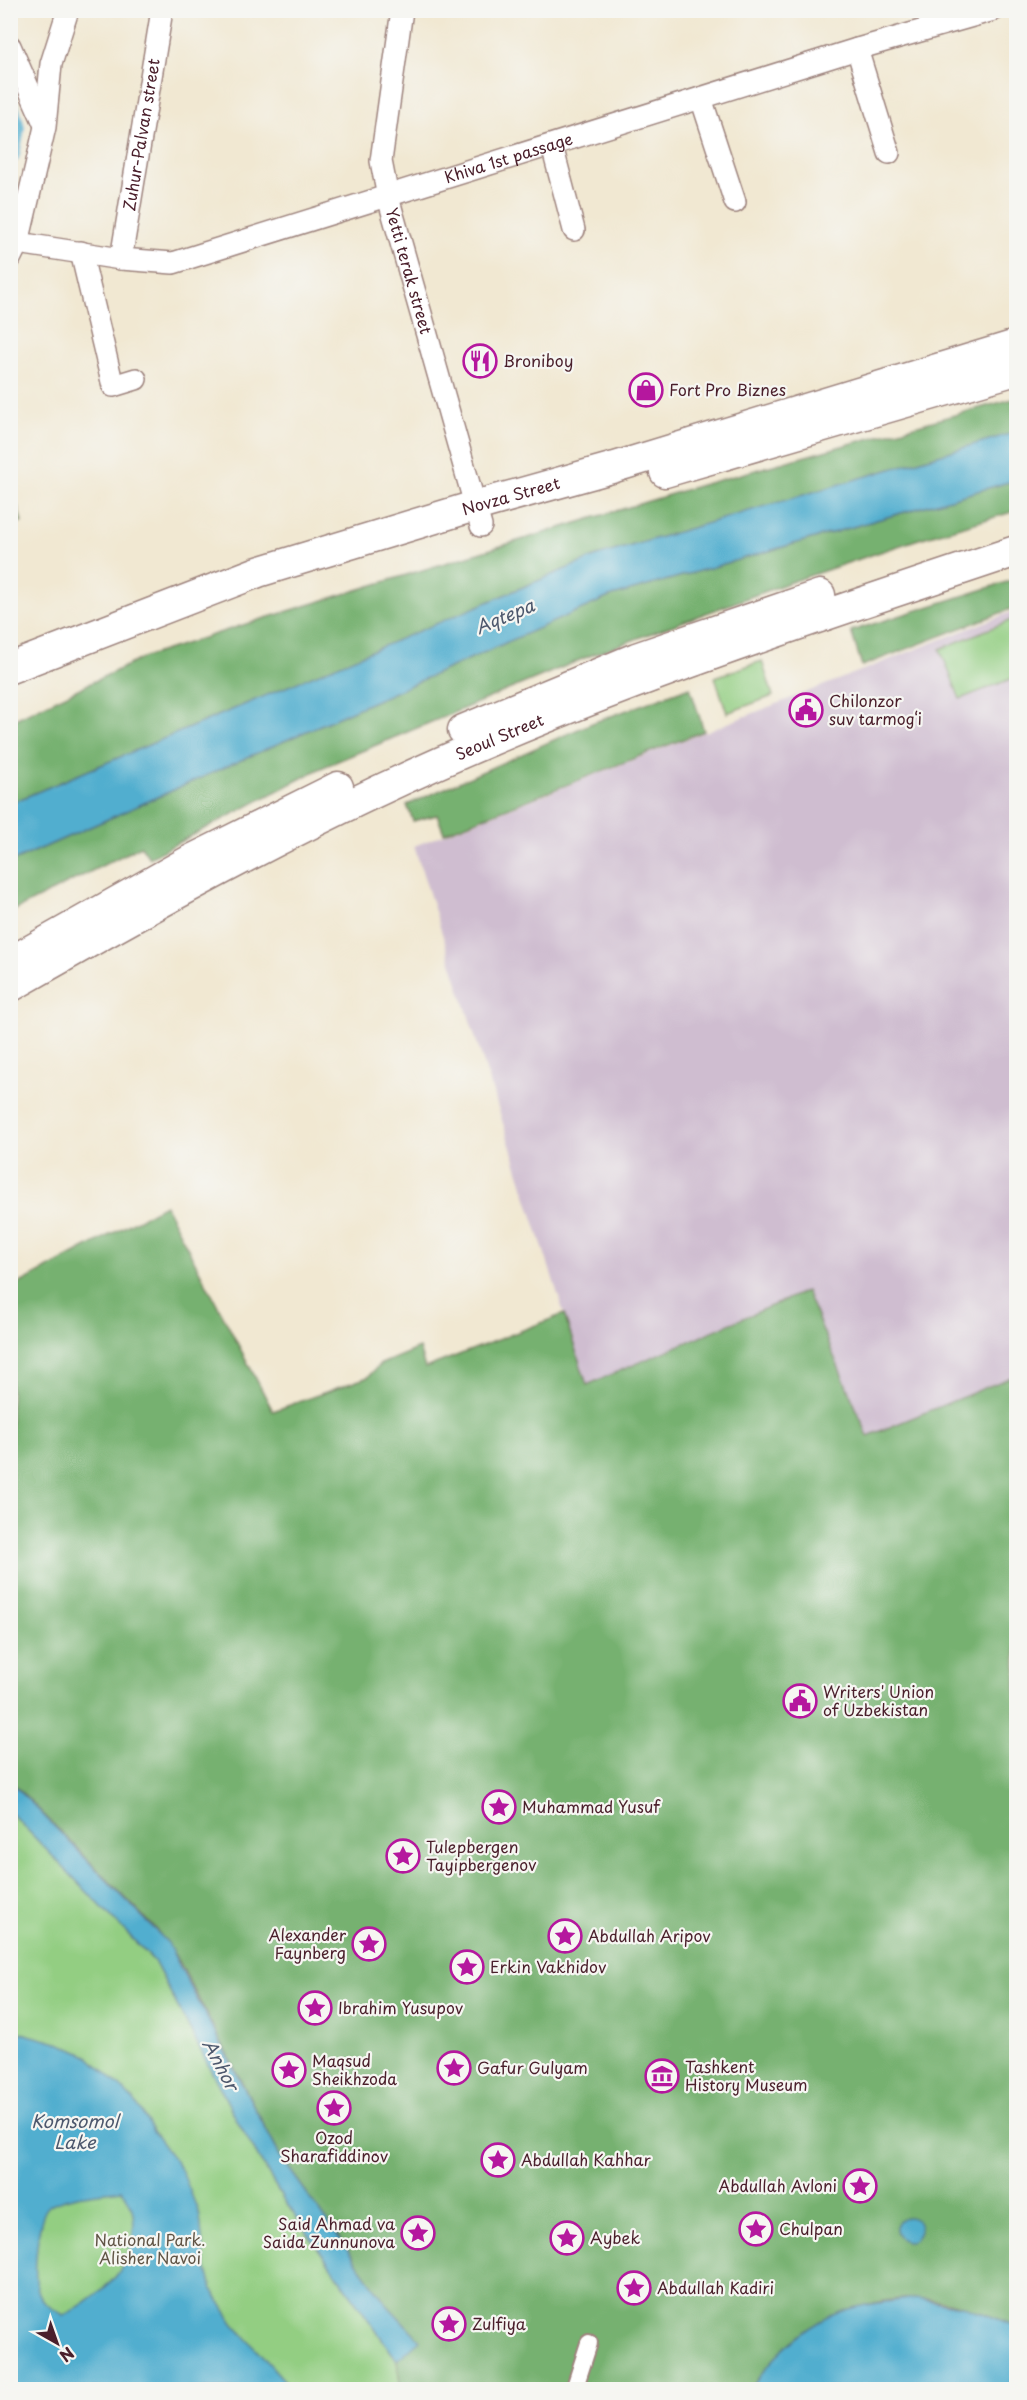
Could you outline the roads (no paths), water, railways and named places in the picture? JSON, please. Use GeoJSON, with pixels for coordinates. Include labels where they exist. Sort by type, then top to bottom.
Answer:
{"type":"FeatureCollection","features":[{"type":"Feature","properties":{"kind":"main road","name":"Novza Street"},"geometry":{"type":"LineString","coordinates":[[10,688],[265,592],[615,467],[1017,345]]}},
{"type":"Feature","properties":{"kind":"main road","name":"Novza Street"},"geometry":{"type":"LineString","coordinates":[[10,668],[258,572],[478,516],[1017,370]]}},
{"type":"Feature","properties":{"kind":"main road","name":"Seoul Street"},"geometry":{"type":"LineString","coordinates":[[10,962],[262,823],[487,719],[636,658],[713,630],[1017,531]]}},
{"type":"Feature","properties":{"kind":"main road","name":"Seoul Street"},"geometry":{"type":"LineString","coordinates":[[10,987],[266,845],[340,808],[489,741],[718,651],[1017,551]]}},
{"type":"Feature","properties":{"kind":"street"},"geometry":{"type":"LineString","coordinates":[[14,251],[45,126],[51,64],[68,10]]}},
{"type":"Feature","properties":{"kind":"street","name":"Zuhur-Palvan street"},"geometry":{"type":"LineString","coordinates":[[121,259],[162,10]]}},
{"type":"Feature","properties":{"kind":"street","name":"Yetti terak street"},"geometry":{"type":"LineString","coordinates":[[402,10],[381,160],[388,197],[478,516]]}},
{"type":"Feature","properties":{"kind":"street","name":"Khiva 1st passage"},"geometry":{"type":"LineString","coordinates":[[14,251],[81,252],[121,259],[173,263],[857,49],[994,10]]}},
{"type":"Feature","properties":{"kind":"street"},"geometry":{"type":"LineString","coordinates":[[10,46],[45,126]]}},
{"type":"Feature","properties":{"kind":"street"},"geometry":{"type":"LineString","coordinates":[[857,49],[889,153]]}},
{"type":"Feature","properties":{"kind":"street"},"geometry":{"type":"LineString","coordinates":[[701,98],[735,202]]}},
{"type":"Feature","properties":{"kind":"street"},"geometry":{"type":"LineString","coordinates":[[552,146],[574,230]]}},
{"type":"Feature","properties":{"kind":"street"},"geometry":{"type":"LineString","coordinates":[[81,252],[113,386],[136,379]]}},
{"type":"Feature","properties":{"kind":"street"},"geometry":{"type":"LineString","coordinates":[[574,2390],[589,2343]]}},
{"type":"Feature","properties":{"kind":"water","name":"Aqtepa"},"geometry":{"type":"Polygon","coordinates":[[[1016,432],[1016,480],[609,597],[11,862],[11,803],[597,556],[1016,432]]]}},
{"type":"Feature","properties":{"kind":"water","name":"Anhor"},"geometry":{"type":"Polygon","coordinates":[[[10,1781],[167,1942],[280,2156],[389,2307],[420,2340],[397,2360],[282,2197],[240,2126],[154,1961],[11,1813],[10,1781]]]}},
{"type":"Feature","properties":{"kind":"water","name":"Komsomol Lake"},"geometry":{"type":"Polygon","coordinates":[[[11,2030],[61,2044],[89,2057],[134,2100],[182,2171],[200,2216],[204,2258],[212,2289],[233,2323],[292,2389],[11,2389],[11,2030]],[[121,2190],[64,2199],[49,2206],[39,2233],[36,2272],[40,2296],[48,2306],[64,2315],[94,2296],[119,2272],[129,2252],[134,2230],[132,2208],[121,2190]]]}},
{"type":"Feature","properties":{"kind":"water"},"geometry":{"type":"Polygon","coordinates":[[[908,2217],[917,2220],[920,2229],[917,2238],[908,2241],[899,2238],[896,2229],[899,2220],[908,2217]]]}},
{"type":"Feature","properties":{"kind":"water"},"geometry":{"type":"Polygon","coordinates":[[[916,2298],[967,2307],[1016,2326],[1016,2389],[751,2389],[767,2367],[787,2346],[821,2321],[853,2308],[916,2298]]]}},
{"type":"Feature","properties":{"kind":"waterway","name":"Anhor"},"geometry":{"type":"LineString","coordinates":[[10,110],[15,128],[10,154]]}},
{"type":"Feature","properties":{"kind":"place","name":"Broniboy"},"geometry":{"type":"Point","coordinates":[480,361]}},
{"type":"Feature","properties":{"kind":"place","name":"Fort Pro Biznes"},"geometry":{"type":"Point","coordinates":[646,390]}},
{"type":"Feature","properties":{"kind":"place","name":"Chilonzor suv tarmog‘i"},"geometry":{"type":"Point","coordinates":[806,710]}},
{"type":"Feature","properties":{"kind":"place","name":"Writers' Union of Uzbekistan"},"geometry":{"type":"Point","coordinates":[800,1701]}},
{"type":"Feature","properties":{"kind":"place","name":"Muhammad Yusuf"},"geometry":{"type":"Point","coordinates":[499,1807]}},
{"type":"Feature","properties":{"kind":"place","name":"Tulepbergen Tayipbergenov"},"geometry":{"type":"Point","coordinates":[403,1856]}},
{"type":"Feature","properties":{"kind":"place","name":"Abdullah Aripov"},"geometry":{"type":"Point","coordinates":[565,1936]}},
{"type":"Feature","properties":{"kind":"place","name":"Alexander Faynberg"},"geometry":{"type":"Point","coordinates":[369,1944]}},
{"type":"Feature","properties":{"kind":"place","name":"Erkin Vakhidov"},"geometry":{"type":"Point","coordinates":[467,1967]}},
{"type":"Feature","properties":{"kind":"place","name":"Ibrahim Yusupov"},"geometry":{"type":"Point","coordinates":[315,2008]}},
{"type":"Feature","properties":{"kind":"place","name":"Gafur Gulyam"},"geometry":{"type":"Point","coordinates":[454,2068]}},
{"type":"Feature","properties":{"kind":"place","name":"Maqsud Sheikhzoda"},"geometry":{"type":"Point","coordinates":[289,2070]}},
{"type":"Feature","properties":{"kind":"place","name":"Tashkent History Museum"},"geometry":{"type":"Point","coordinates":[662,2076]}},
{"type":"Feature","properties":{"kind":"place","name":"Ozod Sharafiddinov"},"geometry":{"type":"Point","coordinates":[334,2108]}},
{"type":"Feature","properties":{"kind":"place","name":"Abdullah Kahhar"},"geometry":{"type":"Point","coordinates":[498,2160]}},
{"type":"Feature","properties":{"kind":"place","name":"Abdullah Avloni"},"geometry":{"type":"Point","coordinates":[860,2186]}},
{"type":"Feature","properties":{"kind":"place","name":"Chulpan"},"geometry":{"type":"Point","coordinates":[756,2229]}},
{"type":"Feature","properties":{"kind":"place","name":"Said Ahmad va Saida Zunnunova"},"geometry":{"type":"Point","coordinates":[418,2233]}},
{"type":"Feature","properties":{"kind":"place","name":"Aybek"},"geometry":{"type":"Point","coordinates":[567,2238]}},
{"type":"Feature","properties":{"kind":"place","name":"Abdullah Kadiri"},"geometry":{"type":"Point","coordinates":[634,2288]}},
{"type":"Feature","properties":{"kind":"place","name":"Zulfiya"},"geometry":{"type":"Point","coordinates":[449,2324]}},
{"type":"Feature","properties":{"kind":"park label","name":"National Park. Alisher Navoi"},"geometry":{"type":"Point","coordinates":[150,2249]}}]}
